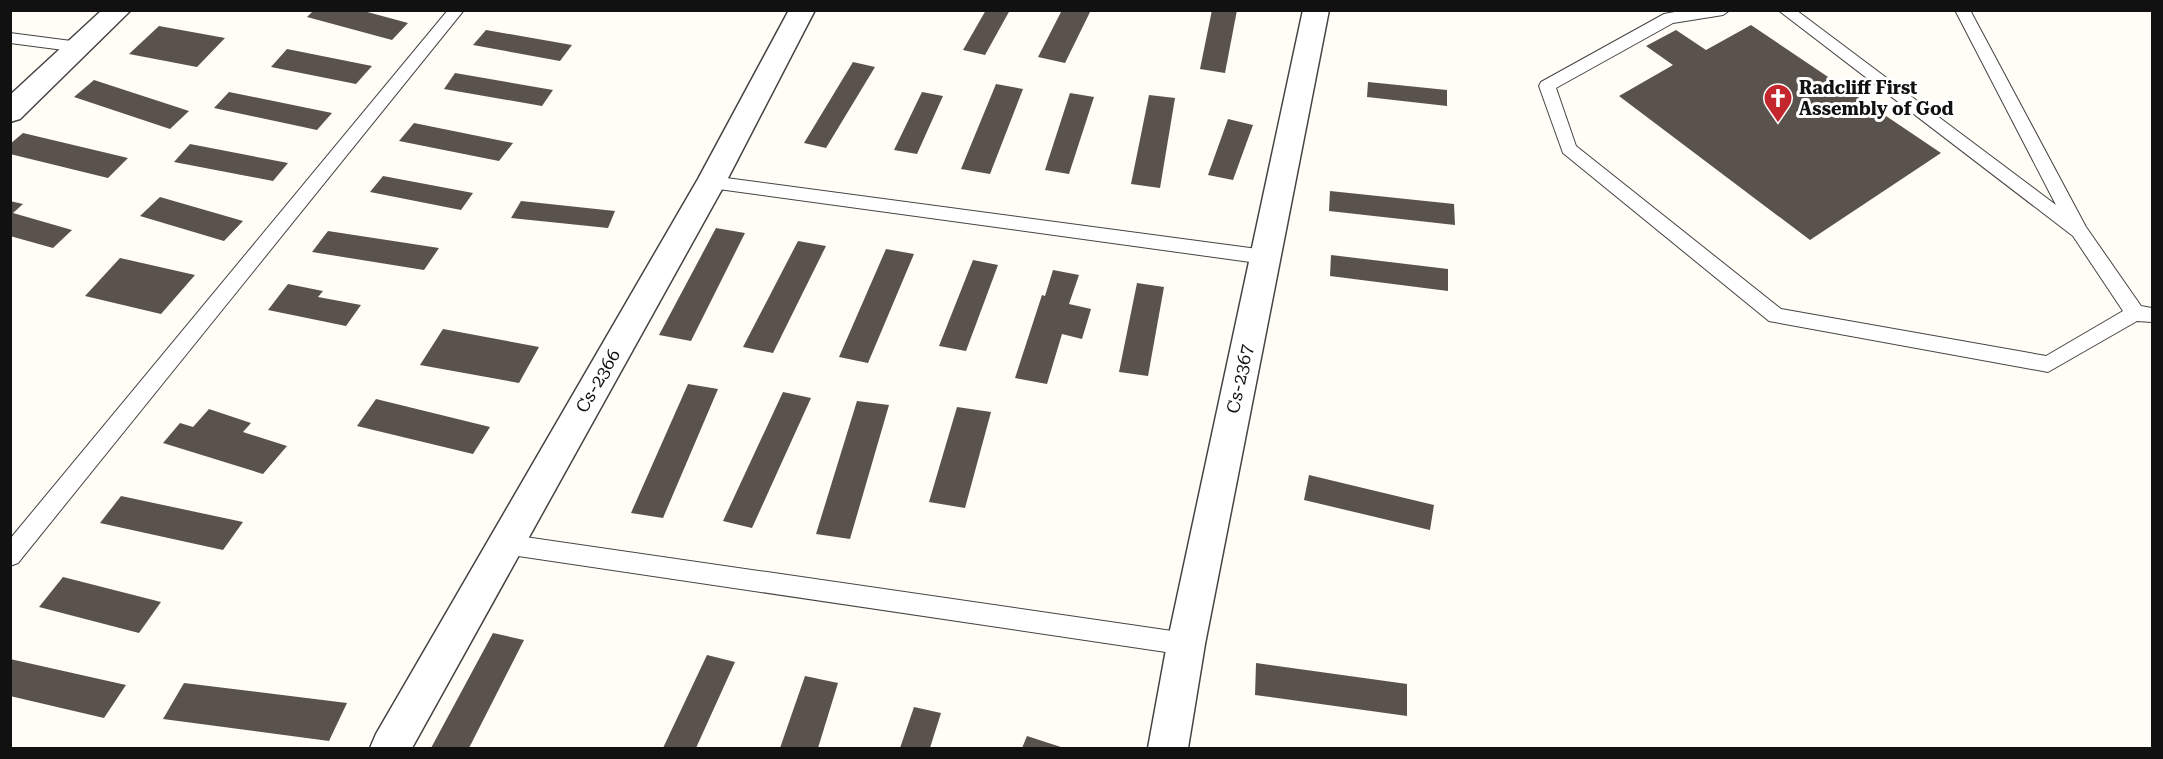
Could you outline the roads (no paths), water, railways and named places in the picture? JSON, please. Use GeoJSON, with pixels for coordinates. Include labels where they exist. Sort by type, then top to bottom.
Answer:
{"type":"FeatureCollection","features":[{"type":"Feature","properties":{"kind":"street"},"geometry":{"type":"LineString","coordinates":[[10,112],[118,10]]}},
{"type":"Feature","properties":{"kind":"street","name":"Cs-2366"},"geometry":{"type":"LineString","coordinates":[[390,748],[711,182],[802,10]]}},
{"type":"Feature","properties":{"kind":"street","name":"Cs-2367"},"geometry":{"type":"LineString","coordinates":[[1168,748],[1186,644],[1265,257],[1290,147],[1316,10]]}},
{"type":"Feature","properties":{"kind":"lane"},"geometry":{"type":"LineString","coordinates":[[10,556],[457,10]]}},
{"type":"Feature","properties":{"kind":"lane"},"geometry":{"type":"LineString","coordinates":[[1723,10],[1669,18],[1547,86],[1569,149],[1776,316],[2048,364],[2144,314],[2079,231],[1962,10]]}},
{"type":"Feature","properties":{"kind":"lane"},"geometry":{"type":"LineString","coordinates":[[1785,10],[2079,231]]}},
{"type":"Feature","properties":{"kind":"lane"},"geometry":{"type":"LineString","coordinates":[[10,38],[79,47]]}},
{"type":"Feature","properties":{"kind":"lane"},"geometry":{"type":"LineString","coordinates":[[711,182],[1265,257]]}},
{"type":"Feature","properties":{"kind":"lane"},"geometry":{"type":"LineString","coordinates":[[505,544],[1186,644]]}},
{"type":"Feature","properties":{"kind":"place","name":"Radcliff First Assembly of God"},"geometry":{"type":"Point","coordinates":[1778,124]}}]}
